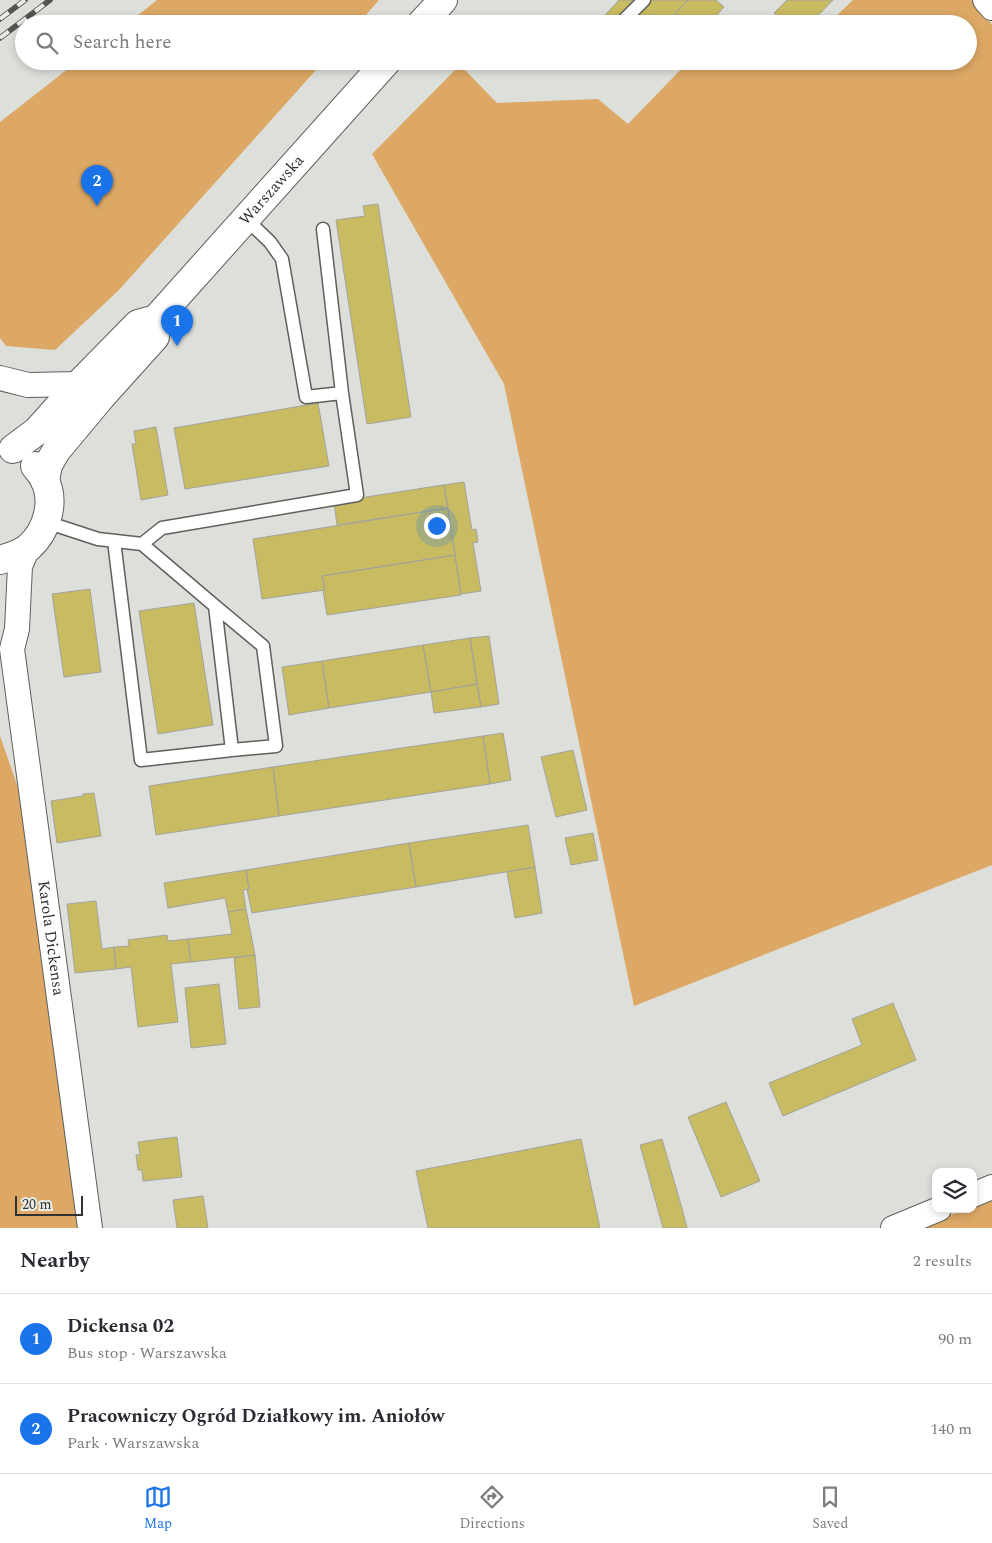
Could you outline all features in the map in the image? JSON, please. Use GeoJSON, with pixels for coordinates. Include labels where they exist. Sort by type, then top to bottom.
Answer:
{"type":"FeatureCollection","features":[{"type":"Feature","properties":{"kind":"main road"},"geometry":{"type":"LineString","coordinates":[[429,15],[443,0]]}},
{"type":"Feature","properties":{"kind":"main road","name":"Warszawska"},"geometry":{"type":"LineString","coordinates":[[4,446],[37,431],[79,384],[138,324],[156,319],[379,70]]}},
{"type":"Feature","properties":{"kind":"main road","name":"Warszawska"},"geometry":{"type":"LineString","coordinates":[[45,480],[48,466],[56,451],[155,337],[156,319]]}},
{"type":"Feature","properties":{"kind":"main road"},"geometry":{"type":"LineString","coordinates":[[0,560],[12,557],[28,548],[38,537],[46,522],[49,509],[49,494],[45,480],[32,461],[4,446]]}},
{"type":"Feature","properties":{"kind":"street"},"geometry":{"type":"LineString","coordinates":[[985,0],[992,8]]}},
{"type":"Feature","properties":{"kind":"street"},"geometry":{"type":"LineString","coordinates":[[0,378],[28,385],[79,384]]}},
{"type":"Feature","properties":{"kind":"street","name":"Karola Dickensa"},"geometry":{"type":"LineString","coordinates":[[28,548],[20,566],[17,629],[6,644],[90,1228]]}},
{"type":"Feature","properties":{"kind":"street"},"geometry":{"type":"LineString","coordinates":[[977,1193],[992,1187]]}},
{"type":"Feature","properties":{"kind":"street"},"geometry":{"type":"LineString","coordinates":[[893,1228],[932,1212]]}},
{"type":"Feature","properties":{"kind":"lane"},"geometry":{"type":"LineString","coordinates":[[629,15],[644,0]]}},
{"type":"Feature","properties":{"kind":"lane"},"geometry":{"type":"LineString","coordinates":[[246,219],[270,242],[282,260],[306,397],[342,393]]}},
{"type":"Feature","properties":{"kind":"lane"},"geometry":{"type":"LineString","coordinates":[[142,544],[162,528],[358,495],[342,393],[323,230]]}},
{"type":"Feature","properties":{"kind":"lane"},"geometry":{"type":"LineString","coordinates":[[46,522],[98,539],[142,544],[263,646],[276,746],[141,760],[114,541]]}},
{"type":"Feature","properties":{"kind":"lane"},"geometry":{"type":"LineString","coordinates":[[215,606],[232,750]]}},
{"type":"Feature","properties":{"kind":"shaded area"},"geometry":{"type":"Polygon","coordinates":[[[157,0],[379,0],[366,15],[138,15],[157,0]]]}},
{"type":"Feature","properties":{"kind":"shaded area"},"geometry":{"type":"Polygon","coordinates":[[[853,0],[973,0],[981,8],[992,25],[992,865],[634,1006],[504,384],[372,154],[455,70],[465,70],[497,103],[598,99],[628,124],[680,70],[977,70],[977,15],[837,15],[853,0]]]}},
{"type":"Feature","properties":{"kind":"shaded area"},"geometry":{"type":"Polygon","coordinates":[[[66,70],[316,70],[119,290],[55,350],[6,346],[0,338],[0,122],[66,70]]]}},
{"type":"Feature","properties":{"kind":"shaded area"},"geometry":{"type":"Polygon","coordinates":[[[0,736],[22,799],[80,1228],[0,1228],[0,736]]]}},
{"type":"Feature","properties":{"kind":"shaded area"},"geometry":{"type":"Polygon","coordinates":[[[992,1197],[992,1228],[919,1228],[955,1213],[977,1213],[977,1204],[992,1197]]]}},
{"type":"Feature","properties":{"kind":"building"},"geometry":{"type":"Polygon","coordinates":[[[619,0],[688,0],[674,15],[605,15],[619,0]]]}},
{"type":"Feature","properties":{"kind":"building"},"geometry":{"type":"Polygon","coordinates":[[[688,0],[716,0],[724,7],[717,15],[674,15],[688,0]]]}},
{"type":"Feature","properties":{"kind":"building"},"geometry":{"type":"Polygon","coordinates":[[[787,0],[833,0],[819,15],[776,15],[774,13],[787,0]]]}},
{"type":"Feature","properties":{"kind":"building"},"geometry":{"type":"Polygon","coordinates":[[[378,204],[411,417],[367,424],[336,220],[365,216],[363,206],[378,204]]]}},
{"type":"Feature","properties":{"kind":"building"},"geometry":{"type":"Polygon","coordinates":[[[318,403],[329,466],[185,489],[174,428],[318,403]]]}},
{"type":"Feature","properties":{"kind":"building"},"geometry":{"type":"Polygon","coordinates":[[[156,427],[168,495],[141,500],[132,444],[136,444],[134,431],[156,427]]]}},
{"type":"Feature","properties":{"kind":"building"},"geometry":{"type":"Polygon","coordinates":[[[464,482],[472,530],[476,529],[478,542],[473,543],[481,591],[461,594],[444,485],[464,482]]]}},
{"type":"Feature","properties":{"kind":"building"},"geometry":{"type":"Polygon","coordinates":[[[444,485],[448,508],[337,525],[334,502],[444,485]]]}},
{"type":"Feature","properties":{"kind":"building"},"geometry":{"type":"Polygon","coordinates":[[[448,508],[455,555],[322,576],[325,590],[262,599],[253,539],[448,508]]]}},
{"type":"Feature","properties":{"kind":"building"},"geometry":{"type":"Polygon","coordinates":[[[455,555],[461,595],[327,615],[322,576],[455,555]]]}},
{"type":"Feature","properties":{"kind":"building"},"geometry":{"type":"Polygon","coordinates":[[[90,589],[101,672],[64,677],[52,594],[90,589]]]}},
{"type":"Feature","properties":{"kind":"building"},"geometry":{"type":"Polygon","coordinates":[[[194,603],[213,725],[158,734],[139,611],[194,603]]]}},
{"type":"Feature","properties":{"kind":"building"},"geometry":{"type":"Polygon","coordinates":[[[489,636],[499,704],[481,707],[470,638],[489,636]]]}},
{"type":"Feature","properties":{"kind":"building"},"geometry":{"type":"Polygon","coordinates":[[[470,638],[477,684],[431,692],[423,645],[470,638]]]}},
{"type":"Feature","properties":{"kind":"building"},"geometry":{"type":"Polygon","coordinates":[[[423,645],[431,692],[329,708],[322,661],[423,645]]]}},
{"type":"Feature","properties":{"kind":"building"},"geometry":{"type":"Polygon","coordinates":[[[322,661],[329,708],[289,715],[282,667],[322,661]]]}},
{"type":"Feature","properties":{"kind":"building"},"geometry":{"type":"Polygon","coordinates":[[[477,684],[481,707],[434,713],[431,692],[477,684]]]}},
{"type":"Feature","properties":{"kind":"building"},"geometry":{"type":"Polygon","coordinates":[[[503,733],[511,780],[490,784],[483,736],[503,733]]]}},
{"type":"Feature","properties":{"kind":"building"},"geometry":{"type":"Polygon","coordinates":[[[483,736],[490,784],[279,816],[273,767],[483,736]]]}},
{"type":"Feature","properties":{"kind":"building"},"geometry":{"type":"Polygon","coordinates":[[[573,750],[587,810],[556,817],[541,757],[573,750]]]}},
{"type":"Feature","properties":{"kind":"building"},"geometry":{"type":"Polygon","coordinates":[[[273,767],[279,816],[156,835],[149,786],[273,767]]]}},
{"type":"Feature","properties":{"kind":"building"},"geometry":{"type":"Polygon","coordinates":[[[94,793],[101,836],[57,843],[51,801],[94,793]]]}},
{"type":"Feature","properties":{"kind":"building"},"geometry":{"type":"Polygon","coordinates":[[[528,825],[535,867],[416,887],[409,843],[528,825]]]}},
{"type":"Feature","properties":{"kind":"building"},"geometry":{"type":"Polygon","coordinates":[[[593,833],[598,860],[571,865],[565,838],[593,833]]]}},
{"type":"Feature","properties":{"kind":"building"},"geometry":{"type":"Polygon","coordinates":[[[409,843],[416,887],[252,913],[247,889],[249,889],[246,870],[409,843]]]}},
{"type":"Feature","properties":{"kind":"building"},"geometry":{"type":"Polygon","coordinates":[[[535,867],[542,913],[515,918],[507,872],[535,867]]]}},
{"type":"Feature","properties":{"kind":"building"},"geometry":{"type":"Polygon","coordinates":[[[246,870],[249,889],[243,890],[246,909],[228,912],[225,898],[168,908],[164,883],[246,870]]]}},
{"type":"Feature","properties":{"kind":"building"},"geometry":{"type":"Polygon","coordinates":[[[96,901],[102,949],[114,947],[116,969],[75,973],[67,904],[96,901]]]}},
{"type":"Feature","properties":{"kind":"building"},"geometry":{"type":"Polygon","coordinates":[[[246,909],[255,955],[191,962],[188,939],[232,934],[228,912],[246,909]]]}},
{"type":"Feature","properties":{"kind":"building"},"geometry":{"type":"Polygon","coordinates":[[[167,935],[168,941],[188,939],[191,962],[171,964],[178,1022],[138,1027],[131,967],[116,969],[114,947],[129,946],[128,940],[167,935]]]}},
{"type":"Feature","properties":{"kind":"building"},"geometry":{"type":"Polygon","coordinates":[[[255,955],[260,1007],[239,1009],[234,958],[255,955]]]}},
{"type":"Feature","properties":{"kind":"building"},"geometry":{"type":"Polygon","coordinates":[[[219,984],[226,1044],[191,1048],[185,988],[219,984]]]}},
{"type":"Feature","properties":{"kind":"building"},"geometry":{"type":"Polygon","coordinates":[[[893,1003],[916,1060],[783,1116],[769,1083],[862,1045],[852,1019],[893,1003]]]}},
{"type":"Feature","properties":{"kind":"building"},"geometry":{"type":"Polygon","coordinates":[[[726,1102],[760,1181],[721,1197],[688,1117],[726,1102]]]}},
{"type":"Feature","properties":{"kind":"building"},"geometry":{"type":"Polygon","coordinates":[[[177,1137],[182,1177],[143,1181],[142,1170],[138,1170],[136,1155],[140,1155],[138,1142],[177,1137]]]}},
{"type":"Feature","properties":{"kind":"building"},"geometry":{"type":"Polygon","coordinates":[[[581,1139],[600,1228],[428,1228],[416,1171],[581,1139]]]}},
{"type":"Feature","properties":{"kind":"building"},"geometry":{"type":"Polygon","coordinates":[[[662,1139],[687,1228],[663,1228],[640,1145],[662,1139]]]}},
{"type":"Feature","properties":{"kind":"building"},"geometry":{"type":"Polygon","coordinates":[[[203,1196],[208,1228],[177,1228],[173,1200],[203,1196]]]}},
{"type":"Feature","properties":{"kind":"railway"},"geometry":{"type":"LineString","coordinates":[[0,19],[25,0]]}},
{"type":"Feature","properties":{"kind":"railway"},"geometry":{"type":"LineString","coordinates":[[30,15],[50,0]]}},
{"type":"Feature","properties":{"kind":"railway"},"geometry":{"type":"LineString","coordinates":[[0,38],[15,27]]}},
{"type":"Feature","properties":{"kind":"place","name":"Pracowniczy Ogród Działkowy im. Aniołów"},"geometry":{"type":"Point","coordinates":[97,206]}},
{"type":"Feature","properties":{"kind":"place","name":"Dickensa 02"},"geometry":{"type":"Point","coordinates":[177,346]}}]}
